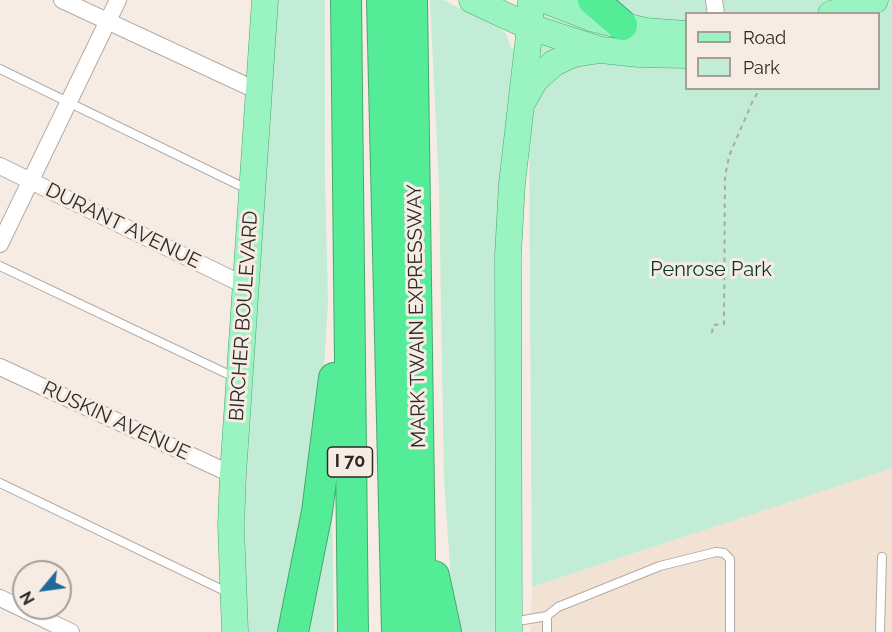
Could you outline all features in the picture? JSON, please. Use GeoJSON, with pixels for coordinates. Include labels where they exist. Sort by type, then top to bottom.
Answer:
{"type":"FeatureCollection","features":[{"type":"Feature","properties":{"kind":"highway","name":"I 70"},"geometry":{"type":"LineString","coordinates":[[346,0],[353,632]]}},
{"type":"Feature","properties":{"kind":"highway","name":"MARK TWAIN EXPRESSWAY"},"geometry":{"type":"LineString","coordinates":[[412,0],[421,632]]}},
{"type":"Feature","properties":{"kind":"highway"},"geometry":{"type":"LineString","coordinates":[[593,0],[622,26]]}},
{"type":"Feature","properties":{"kind":"highway"},"geometry":{"type":"LineString","coordinates":[[382,13],[397,632]]}},
{"type":"Feature","properties":{"kind":"highway"},"geometry":{"type":"LineString","coordinates":[[293,632],[317,513],[332,387],[348,292]]}},
{"type":"Feature","properties":{"kind":"highway"},"geometry":{"type":"LineString","coordinates":[[420,517],[446,632]]}},
{"type":"Feature","properties":{"kind":"main road","name":"BIRCHER BOULEVARD"},"geometry":{"type":"LineString","coordinates":[[235,632],[231,525],[233,475],[265,0]]}},
{"type":"Feature","properties":{"kind":"main road"},"geometry":{"type":"LineString","coordinates":[[472,0],[530,27],[601,50],[685,55]]}},
{"type":"Feature","properties":{"kind":"main road"},"geometry":{"type":"LineString","coordinates":[[509,627],[508,255],[512,184],[531,0]]}},
{"type":"Feature","properties":{"kind":"main road"},"geometry":{"type":"LineString","coordinates":[[545,0],[591,18],[622,26],[645,31],[685,34]]}},
{"type":"Feature","properties":{"kind":"main road"},"geometry":{"type":"LineString","coordinates":[[837,12],[869,2]]}},
{"type":"Feature","properties":{"kind":"main road"},"geometry":{"type":"LineString","coordinates":[[521,104],[535,80],[554,63],[574,54],[601,50]]}},
{"type":"Feature","properties":{"kind":"street"},"geometry":{"type":"LineString","coordinates":[[62,0],[260,92]]}},
{"type":"Feature","properties":{"kind":"street"},"geometry":{"type":"LineString","coordinates":[[0,244],[118,0]]}},
{"type":"Feature","properties":{"kind":"street","name":"DURANT AVENUE"},"geometry":{"type":"LineString","coordinates":[[0,166],[246,286]]}},
{"type":"Feature","properties":{"kind":"street","name":"RUSKIN AVENUE"},"geometry":{"type":"LineString","coordinates":[[0,367],[233,475]]}},
{"type":"Feature","properties":{"kind":"street"},"geometry":{"type":"LineString","coordinates":[[0,598],[71,632]]}},
{"type":"Feature","properties":{"kind":"lane"},"geometry":{"type":"LineString","coordinates":[[0,69],[253,191]]}},
{"type":"Feature","properties":{"kind":"lane"},"geometry":{"type":"LineString","coordinates":[[0,266],[240,380]]}},
{"type":"Feature","properties":{"kind":"lane"},"geometry":{"type":"LineString","coordinates":[[0,483],[233,595]]}},
{"type":"Feature","properties":{"kind":"lane"},"geometry":{"type":"LineString","coordinates":[[509,627],[547,616],[558,607],[660,566],[716,552],[724,553],[730,559],[730,632]]}},
{"type":"Feature","properties":{"kind":"lane"},"geometry":{"type":"LineString","coordinates":[[880,632],[882,557]]}},
{"type":"Feature","properties":{"kind":"lane"},"geometry":{"type":"LineString","coordinates":[[547,616],[547,632]]}},
{"type":"Feature","properties":{"kind":"path"},"geometry":{"type":"LineString","coordinates":[[712,333],[713,325],[724,324],[725,177],[729,156],[760,90]]}},
{"type":"Feature","properties":{"kind":"shaded area"},"geometry":{"type":"Polygon","coordinates":[[[892,468],[892,632],[530,632],[532,587],[892,468]]]}},
{"type":"Feature","properties":{"kind":"green space"},"geometry":{"type":"Polygon","coordinates":[[[277,0],[325,0],[328,303],[320,433],[283,632],[247,632],[245,506],[277,0]]]}},
{"type":"Feature","properties":{"kind":"green space"},"geometry":{"type":"Polygon","coordinates":[[[430,0],[443,0],[500,28],[506,34],[511,48],[518,49],[500,632],[458,632],[452,595],[444,481],[439,186],[430,0]]]}},
{"type":"Feature","properties":{"kind":"green space","name":"Penrose Park"},"geometry":{"type":"Polygon","coordinates":[[[528,0],[892,0],[892,468],[532,587],[528,0]]]}},
{"type":"Feature","properties":{"kind":"green space"},"geometry":{"type":"Polygon","coordinates":[[[332,504],[334,632],[302,632],[332,504]]]}}]}
